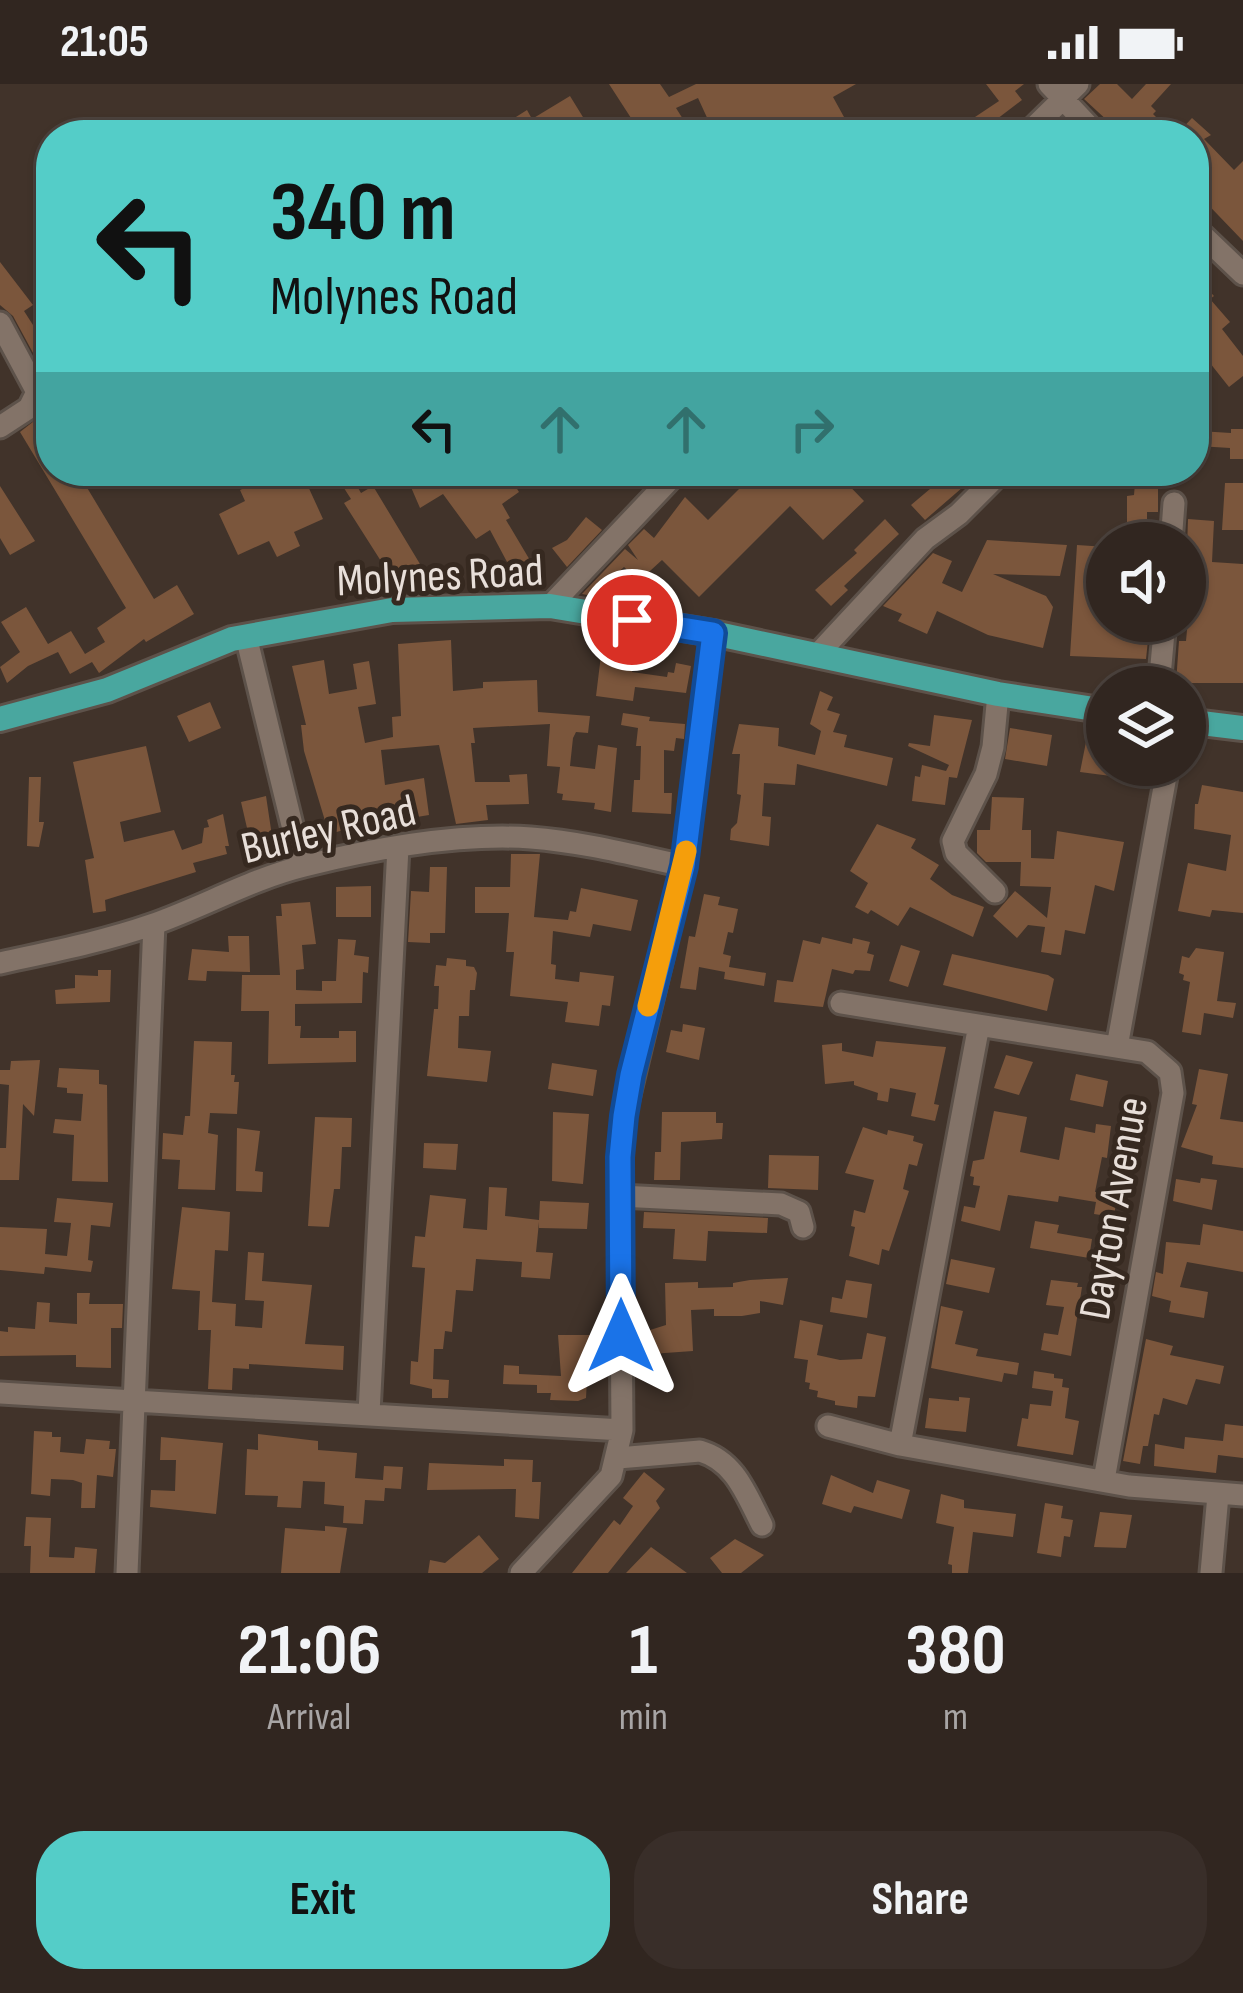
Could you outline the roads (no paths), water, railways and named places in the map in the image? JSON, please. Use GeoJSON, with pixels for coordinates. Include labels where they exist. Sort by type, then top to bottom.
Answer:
{"type":"FeatureCollection","features":[{"type":"Feature","properties":{"kind":"main road","name":"Molynes Road"},"geometry":{"type":"LineString","coordinates":[[2,714],[107,690],[246,636],[392,610],[550,606],[713,633],[998,694],[1086,708]]}},
{"type":"Feature","properties":{"kind":"main road"},"geometry":{"type":"LineString","coordinates":[[1206,724],[1243,728]]}},
{"type":"Feature","properties":{"kind":"street"},"geometry":{"type":"LineString","coordinates":[[1035,120],[1055,92],[1078,84]]}},
{"type":"Feature","properties":{"kind":"street"},"geometry":{"type":"LineString","coordinates":[[1055,92],[1082,120]]}},
{"type":"Feature","properties":{"kind":"street"},"geometry":{"type":"LineString","coordinates":[[1209,241],[1243,274]]}},
{"type":"Feature","properties":{"kind":"street"},"geometry":{"type":"LineString","coordinates":[[0,323],[36,390]]}},
{"type":"Feature","properties":{"kind":"street"},"geometry":{"type":"LineString","coordinates":[[0,428],[29,408],[36,394]]}},
{"type":"Feature","properties":{"kind":"street"},"geometry":{"type":"LineString","coordinates":[[550,606],[664,486]]}},
{"type":"Feature","properties":{"kind":"street"},"geometry":{"type":"LineString","coordinates":[[818,654],[925,539],[987,486]]}},
{"type":"Feature","properties":{"kind":"street"},"geometry":{"type":"LineString","coordinates":[[1173,522],[1174,503]]}},
{"type":"Feature","properties":{"kind":"street"},"geometry":{"type":"LineString","coordinates":[[521,1573],[599,1491],[617,1458],[622,1430],[620,1157],[631,1075],[684,866],[713,633]]}},
{"type":"Feature","properties":{"kind":"street"},"geometry":{"type":"LineString","coordinates":[[246,636],[302,866]]}},
{"type":"Feature","properties":{"kind":"street"},"geometry":{"type":"LineString","coordinates":[[995,892],[956,853],[952,841],[986,774],[998,694]]}},
{"type":"Feature","properties":{"kind":"street"},"geometry":{"type":"LineString","coordinates":[[1117,1047],[1164,786]]}},
{"type":"Feature","properties":{"kind":"street","name":"Burley Road"},"geometry":{"type":"LineString","coordinates":[[0,963],[154,924],[302,866],[398,847],[527,838],[587,844],[684,866]]}},
{"type":"Feature","properties":{"kind":"street"},"geometry":{"type":"LineString","coordinates":[[369,1413],[398,847]]}},
{"type":"Feature","properties":{"kind":"street"},"geometry":{"type":"LineString","coordinates":[[127,1573],[154,924]]}},
{"type":"Feature","properties":{"kind":"street","name":"Dayton Avenue"},"geometry":{"type":"LineString","coordinates":[[841,1003],[1117,1047],[1156,1057],[1170,1072],[1173,1093],[1104,1480]]}},
{"type":"Feature","properties":{"kind":"street"},"geometry":{"type":"LineString","coordinates":[[900,1445],[979,1025]]}},
{"type":"Feature","properties":{"kind":"street"},"geometry":{"type":"LineString","coordinates":[[620,1196],[782,1204],[799,1212],[803,1227]]}},
{"type":"Feature","properties":{"kind":"street"},"geometry":{"type":"LineString","coordinates":[[0,1393],[622,1430]]}},
{"type":"Feature","properties":{"kind":"street"},"geometry":{"type":"LineString","coordinates":[[828,1426],[900,1445],[1104,1480],[1243,1495]]}},
{"type":"Feature","properties":{"kind":"street"},"geometry":{"type":"LineString","coordinates":[[617,1458],[700,1451],[713,1455],[734,1472],[762,1525]]}},
{"type":"Feature","properties":{"kind":"street"},"geometry":{"type":"LineString","coordinates":[[1210,1573],[1219,1496]]}}]}
